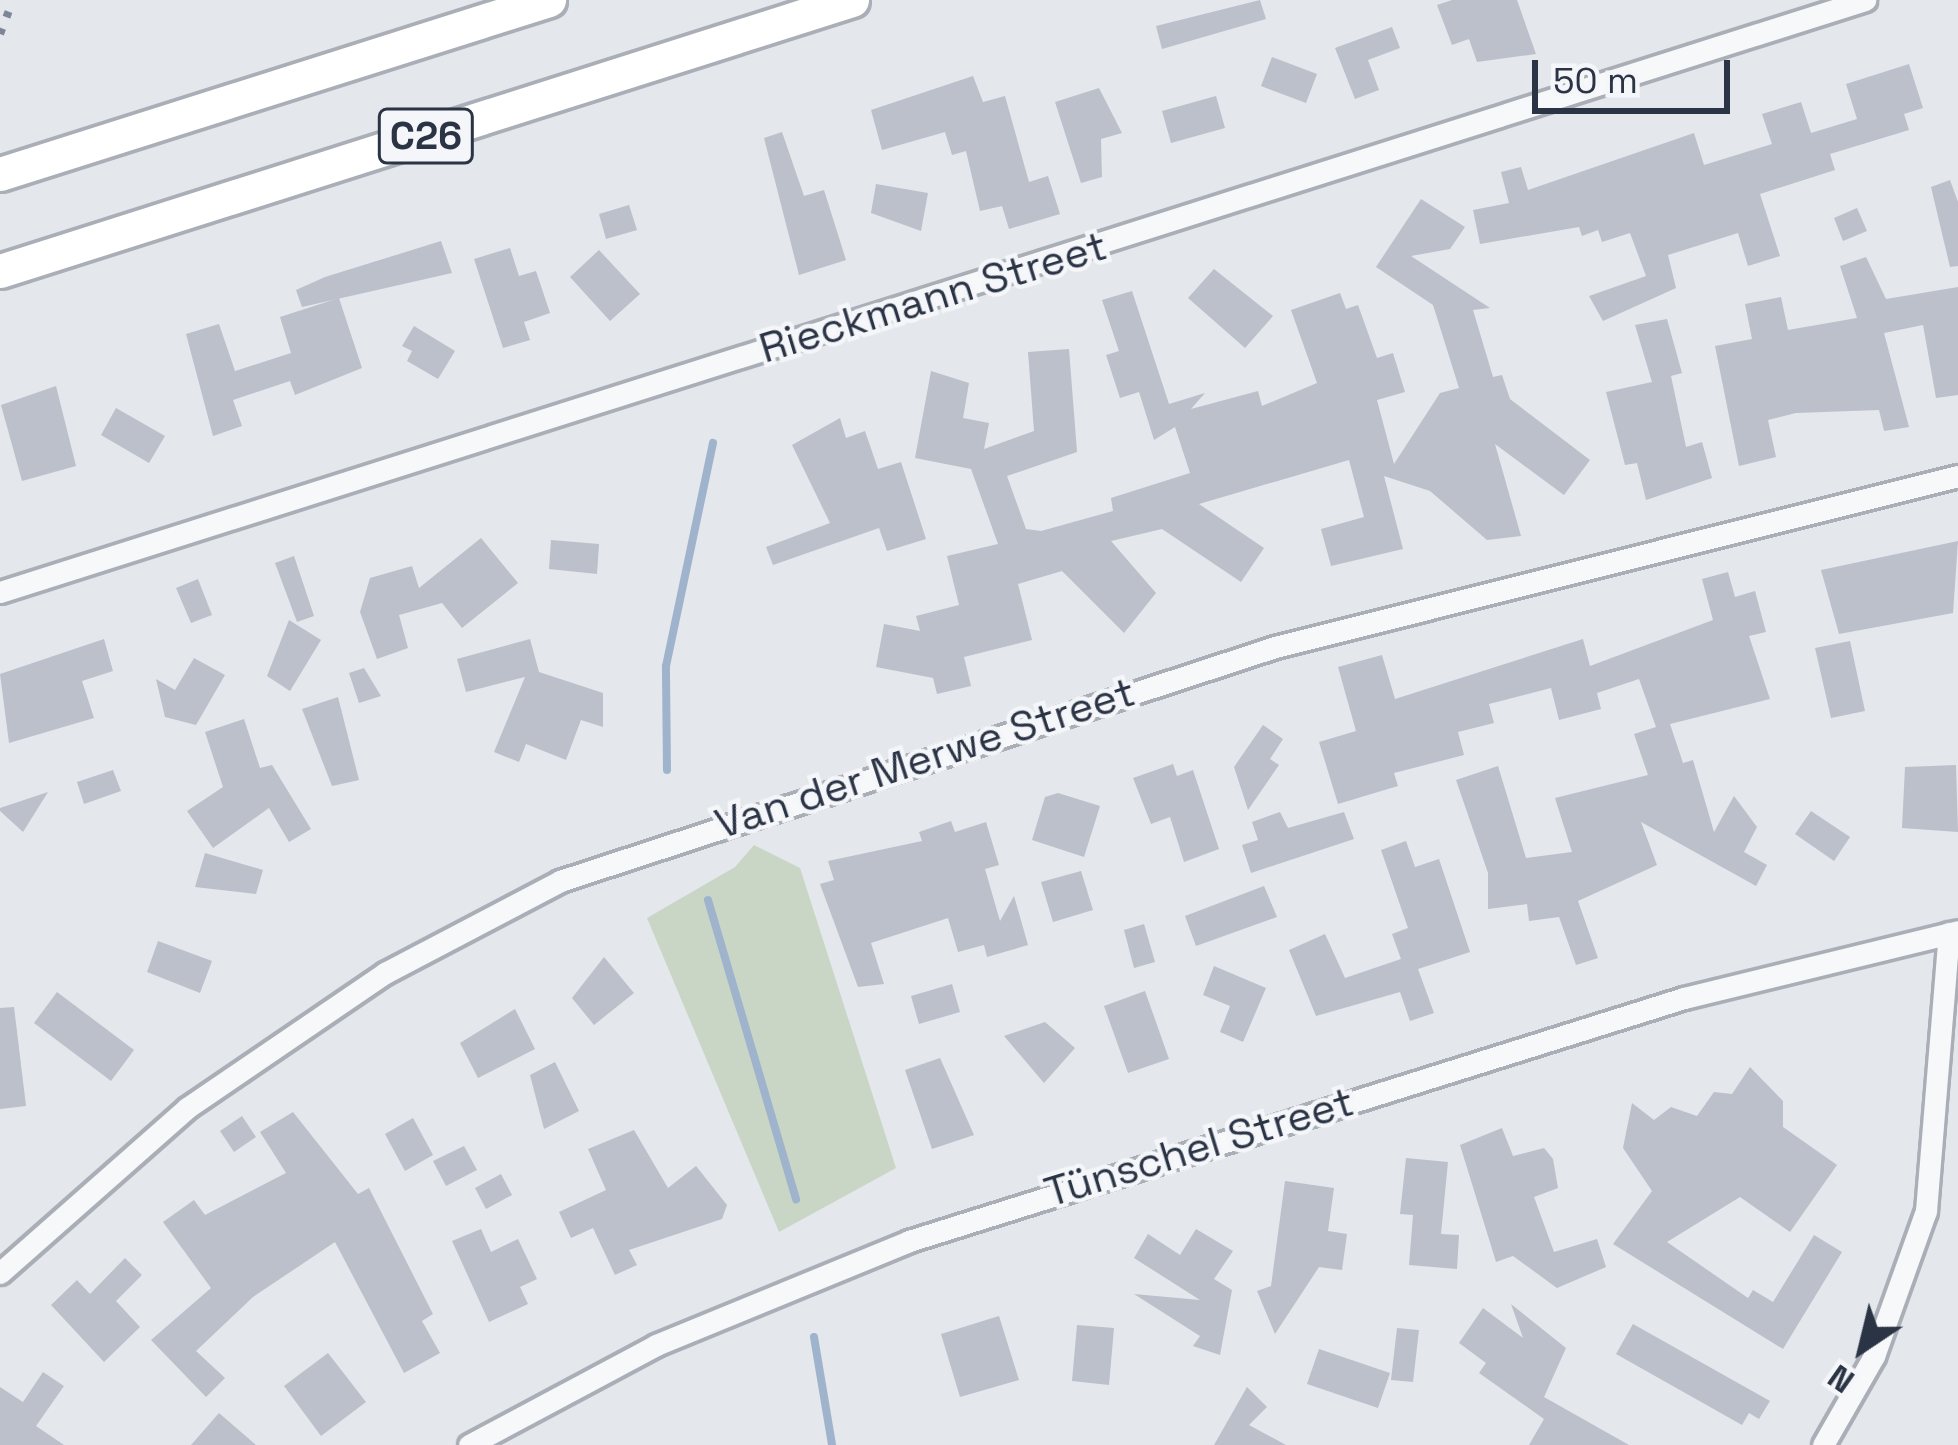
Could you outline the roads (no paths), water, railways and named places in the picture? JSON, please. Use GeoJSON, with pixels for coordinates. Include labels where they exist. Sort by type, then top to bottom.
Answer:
{"type":"FeatureCollection","features":[{"type":"Feature","properties":{"kind":"main road","name":"C26"},"geometry":{"type":"LineString","coordinates":[[0,174],[549,0]]}},
{"type":"Feature","properties":{"kind":"main road","name":"C26"},"geometry":{"type":"LineString","coordinates":[[0,271],[852,0]]}},
{"type":"Feature","properties":{"kind":"street","name":"Rieckmann Street"},"geometry":{"type":"LineString","coordinates":[[0,592],[1865,0]]}},
{"type":"Feature","properties":{"kind":"street","name":"Van der Merwe Street"},"geometry":{"type":"LineString","coordinates":[[0,1273],[187,1108],[385,973],[560,881],[1275,646],[1958,476]]}},
{"type":"Feature","properties":{"kind":"street","name":"Tünschel Street"},"geometry":{"type":"LineString","coordinates":[[470,1445],[656,1345],[929,1234],[1684,998],[1953,932]]}},
{"type":"Feature","properties":{"kind":"street"},"geometry":{"type":"LineString","coordinates":[[1823,1445],[1874,1356],[1925,1211],[1953,932]]}},
{"type":"Feature","properties":{"kind":"waterway"},"geometry":{"type":"LineString","coordinates":[[667,770],[666,666],[713,443]]}},
{"type":"Feature","properties":{"kind":"waterway"},"geometry":{"type":"LineString","coordinates":[[708,900],[796,1199]]}},
{"type":"Feature","properties":{"kind":"waterway"},"geometry":{"type":"LineString","coordinates":[[814,1337],[832,1445]]}},
{"type":"Feature","properties":{"kind":"railway"},"geometry":{"type":"LineString","coordinates":[[0,34],[13,0]]}}]}
